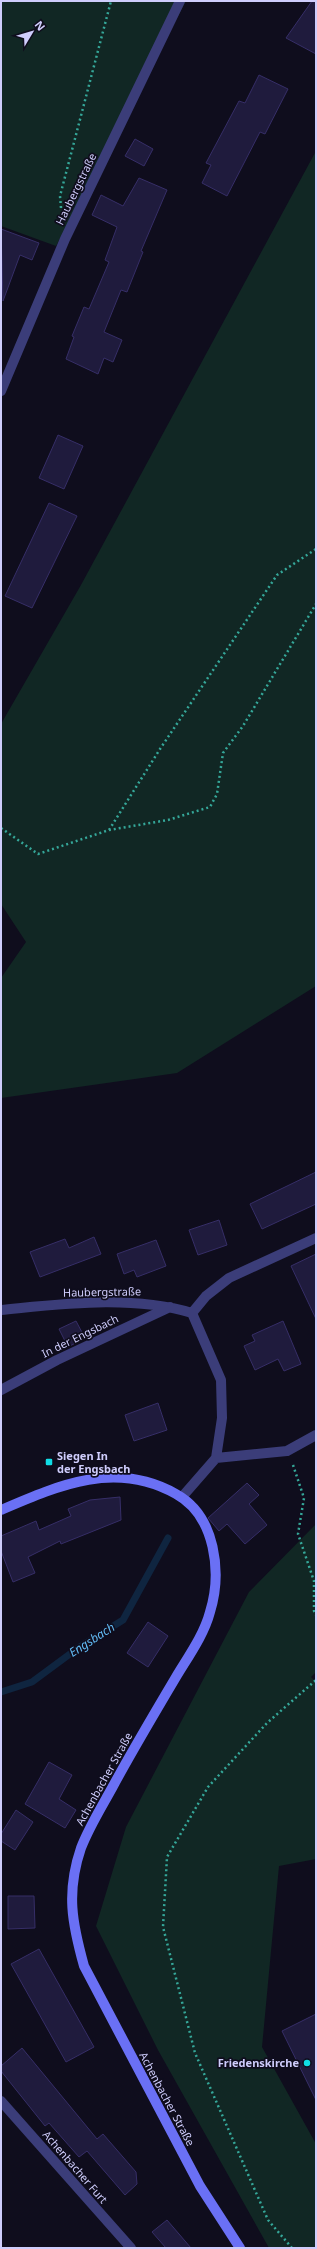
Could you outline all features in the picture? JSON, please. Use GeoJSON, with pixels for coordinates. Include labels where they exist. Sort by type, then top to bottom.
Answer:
{"type":"FeatureCollection","features":[{"type":"Feature","properties":{"kind":"main road","name":"Achenbacher Straße"},"geometry":{"type":"LineString","coordinates":[[1,1510],[64,1484],[97,1477],[133,1479],[159,1484],[182,1497],[198,1515],[211,1542],[216,1579],[210,1613],[189,1654],[137,1742],[87,1833],[75,1871],[72,1903],[73,1926],[84,1966],[105,2009],[200,2186],[240,2248]]}},
{"type":"Feature","properties":{"kind":"street","name":"Haubergstraße"},"geometry":{"type":"LineString","coordinates":[[1,391],[65,239],[180,1]]}},
{"type":"Feature","properties":{"kind":"street"},"geometry":{"type":"LineString","coordinates":[[182,1497],[216,1458],[222,1418],[221,1380],[192,1313],[206,1296],[229,1278],[316,1238]]}},
{"type":"Feature","properties":{"kind":"street","name":"Haubergstraße"},"geometry":{"type":"LineString","coordinates":[[1,1310],[133,1302],[170,1307],[192,1313]]}},
{"type":"Feature","properties":{"kind":"street","name":"In der Engsbach"},"geometry":{"type":"LineString","coordinates":[[1,1390],[57,1360],[170,1307]]}},
{"type":"Feature","properties":{"kind":"street"},"geometry":{"type":"LineString","coordinates":[[216,1458],[288,1451],[316,1435]]}},
{"type":"Feature","properties":{"kind":"street","name":"Achenbacher Furt"},"geometry":{"type":"LineString","coordinates":[[1,2101],[131,2248]]}},
{"type":"Feature","properties":{"kind":"path"},"geometry":{"type":"LineString","coordinates":[[62,210],[60,196],[111,1]]}},
{"type":"Feature","properties":{"kind":"path"},"geometry":{"type":"LineString","coordinates":[[109,830],[160,749],[277,575],[316,549]]}},
{"type":"Feature","properties":{"kind":"path"},"geometry":{"type":"LineString","coordinates":[[1,828],[38,854],[109,830],[168,820],[210,807],[217,794],[223,753],[243,726],[316,604]]}},
{"type":"Feature","properties":{"kind":"path"},"geometry":{"type":"LineString","coordinates":[[288,1451],[304,1498],[298,1534],[314,1581],[314,1611],[316,1615]]}},
{"type":"Feature","properties":{"kind":"path"},"geometry":{"type":"LineString","coordinates":[[292,2248],[268,2220],[195,2053],[163,1927],[167,1857],[208,1787],[267,1722],[316,1680]]}},
{"type":"Feature","properties":{"kind":"green space"},"geometry":{"type":"Polygon","coordinates":[[[1,1],[186,1],[56,246],[1,226],[1,1]]]}},
{"type":"Feature","properties":{"kind":"green space"},"geometry":{"type":"Polygon","coordinates":[[[316,151],[316,986],[177,1073],[1,1098],[1,978],[26,942],[1,904],[1,724],[81,585],[316,151]]]}},
{"type":"Feature","properties":{"kind":"green space"},"geometry":{"type":"Polygon","coordinates":[[[316,1524],[316,1672],[311,1677],[316,1682],[316,1859],[279,1866],[262,2047],[316,2144],[316,2248],[269,2248],[158,2050],[96,1926],[126,1827],[249,1592],[316,1524]]]}},
{"type":"Feature","properties":{"kind":"building"},"geometry":{"type":"Polygon","coordinates":[[[312,1],[316,1],[316,54],[286,38],[312,1]]]}},
{"type":"Feature","properties":{"kind":"building"},"geometry":{"type":"Polygon","coordinates":[[[259,75],[288,89],[265,134],[260,132],[227,196],[202,183],[211,165],[206,163],[239,101],[245,103],[259,75]]]}},
{"type":"Feature","properties":{"kind":"building"},"geometry":{"type":"Polygon","coordinates":[[[135,139],[153,149],[144,166],[125,156],[135,139]]]}},
{"type":"Feature","properties":{"kind":"building"},"geometry":{"type":"Polygon","coordinates":[[[139,178],[167,190],[141,251],[143,252],[127,292],[121,290],[104,332],[122,340],[113,362],[104,358],[98,374],[66,359],[74,337],[72,336],[84,307],[89,309],[109,262],[105,260],[117,227],[92,215],[101,195],[123,206],[139,178]]]}},
{"type":"Feature","properties":{"kind":"building"},"geometry":{"type":"Polygon","coordinates":[[[1,229],[39,243],[32,260],[20,255],[3,301],[1,229]]]}},
{"type":"Feature","properties":{"kind":"building"},"geometry":{"type":"Polygon","coordinates":[[[58,435],[83,446],[64,489],[39,478],[58,435]]]}},
{"type":"Feature","properties":{"kind":"building"},"geometry":{"type":"Polygon","coordinates":[[[49,503],[77,516],[32,608],[5,596],[49,503]]]}},
{"type":"Feature","properties":{"kind":"building"},"geometry":{"type":"Polygon","coordinates":[[[316,1172],[316,1204],[262,1229],[250,1204],[316,1172]]]}},
{"type":"Feature","properties":{"kind":"building"},"geometry":{"type":"Polygon","coordinates":[[[219,1220],[227,1245],[198,1255],[189,1230],[219,1220]]]}},
{"type":"Feature","properties":{"kind":"building"},"geometry":{"type":"Polygon","coordinates":[[[94,1237],[101,1254],[40,1277],[30,1252],[65,1239],[69,1248],[94,1237]]]}},
{"type":"Feature","properties":{"kind":"building"},"geometry":{"type":"Polygon","coordinates":[[[156,1240],[166,1266],[137,1277],[134,1270],[124,1274],[117,1254],[156,1240]]]}},
{"type":"Feature","properties":{"kind":"building"},"geometry":{"type":"Polygon","coordinates":[[[316,1254],[316,1319],[291,1266],[316,1254]]]}},
{"type":"Feature","properties":{"kind":"building"},"geometry":{"type":"Polygon","coordinates":[[[76,1321],[85,1338],[68,1347],[59,1329],[76,1321]]]}},
{"type":"Feature","properties":{"kind":"building"},"geometry":{"type":"Polygon","coordinates":[[[283,1321],[301,1364],[284,1371],[278,1359],[255,1370],[244,1346],[255,1341],[252,1335],[283,1321]]]}},
{"type":"Feature","properties":{"kind":"building"},"geometry":{"type":"Polygon","coordinates":[[[158,1403],[167,1430],[134,1441],[125,1415],[158,1403]]]}},
{"type":"Feature","properties":{"kind":"building"},"geometry":{"type":"Polygon","coordinates":[[[247,1483],[259,1495],[249,1504],[267,1525],[245,1544],[227,1524],[219,1531],[208,1518],[247,1483]]]}},
{"type":"Feature","properties":{"kind":"building"},"geometry":{"type":"Polygon","coordinates":[[[120,1497],[121,1520],[61,1544],[60,1541],[28,1557],[35,1573],[13,1582],[1,1551],[1,1536],[36,1521],[39,1530],[71,1516],[68,1509],[90,1500],[120,1497]]]}},
{"type":"Feature","properties":{"kind":"building"},"geometry":{"type":"Polygon","coordinates":[[[148,1622],[168,1636],[148,1667],[127,1653],[148,1622]]]}},
{"type":"Feature","properties":{"kind":"building"},"geometry":{"type":"Polygon","coordinates":[[[49,1762],[72,1775],[59,1799],[76,1810],[65,1828],[25,1804],[49,1762]]]}},
{"type":"Feature","properties":{"kind":"building"},"geometry":{"type":"Polygon","coordinates":[[[16,1810],[33,1822],[15,1850],[1,1841],[1,1834],[16,1810]]]}},
{"type":"Feature","properties":{"kind":"building"},"geometry":{"type":"Polygon","coordinates":[[[8,1896],[34,1896],[35,1928],[8,1929],[8,1896]]]}},
{"type":"Feature","properties":{"kind":"building"},"geometry":{"type":"Polygon","coordinates":[[[39,1949],[94,2047],[66,2062],[11,1964],[39,1949]]]}},
{"type":"Feature","properties":{"kind":"building","name":"Friedenskirche"},"geometry":{"type":"Polygon","coordinates":[[[316,2014],[316,2100],[282,2031],[316,2014]]]}},
{"type":"Feature","properties":{"kind":"building"},"geometry":{"type":"Polygon","coordinates":[[[22,2048],[97,2139],[103,2134],[136,2172],[137,2184],[125,2195],[87,2151],[79,2157],[49,2123],[45,2126],[1,2071],[1,2066],[22,2048]]]}},
{"type":"Feature","properties":{"kind":"building"},"geometry":{"type":"Polygon","coordinates":[[[167,2220],[191,2248],[166,2248],[152,2232],[167,2220]]]}},
{"type":"Feature","properties":{"kind":"waterway","name":"Engsbach"},"geometry":{"type":"LineString","coordinates":[[1,1692],[32,1682],[78,1648],[123,1620],[168,1538]]}},
{"type":"Feature","properties":{"kind":"place","name":"Siegen In der Engsbach"},"geometry":{"type":"Point","coordinates":[49,1462]}},
{"type":"Feature","properties":{"kind":"place","name":"Friedenskirche"},"geometry":{"type":"Point","coordinates":[307,2063]}}]}
